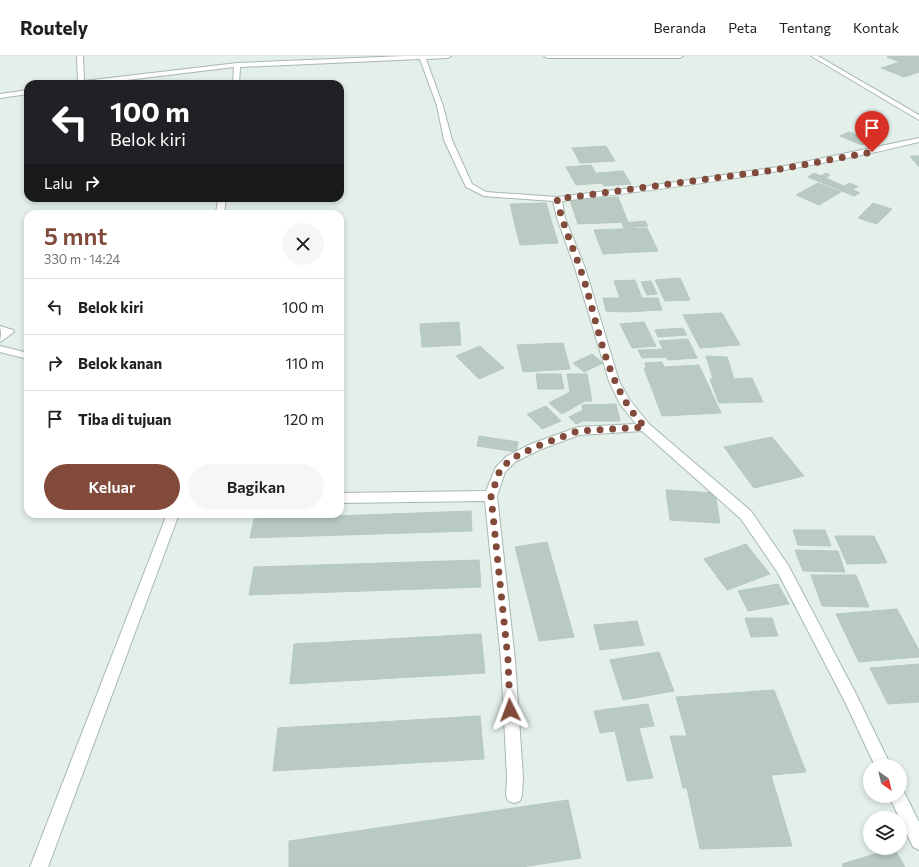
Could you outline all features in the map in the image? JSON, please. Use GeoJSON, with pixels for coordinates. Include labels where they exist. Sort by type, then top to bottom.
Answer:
{"type":"FeatureCollection","features":[{"type":"Feature","properties":{"kind":"street"},"geometry":{"type":"LineString","coordinates":[[79,80],[80,56]]}},
{"type":"Feature","properties":{"kind":"street"},"geometry":{"type":"LineString","coordinates":[[112,80],[237,65],[448,56]]}},
{"type":"Feature","properties":{"kind":"street"},"geometry":{"type":"LineString","coordinates":[[547,56],[680,56]]}},
{"type":"Feature","properties":{"kind":"street"},"geometry":{"type":"LineString","coordinates":[[814,56],[919,118]]}},
{"type":"Feature","properties":{"kind":"street"},"geometry":{"type":"LineString","coordinates":[[423,57],[440,106],[448,140],[469,185],[484,194],[557,199],[775,170],[872,152],[919,140]]}},
{"type":"Feature","properties":{"kind":"street"},"geometry":{"type":"LineString","coordinates":[[236,80],[237,65]]}},
{"type":"Feature","properties":{"kind":"street"},"geometry":{"type":"LineString","coordinates":[[0,96],[24,93]]}},
{"type":"Feature","properties":{"kind":"street"},"geometry":{"type":"LineString","coordinates":[[557,199],[561,218],[580,268],[614,381],[624,401],[645,427],[746,515],[783,569],[851,699],[880,759]]}},
{"type":"Feature","properties":{"kind":"street"},"geometry":{"type":"LineString","coordinates":[[0,329],[9,332],[0,339]]}},
{"type":"Feature","properties":{"kind":"street"},"geometry":{"type":"LineString","coordinates":[[0,349],[24,355]]}},
{"type":"Feature","properties":{"kind":"street"},"geometry":{"type":"LineString","coordinates":[[514,795],[515,777],[508,660],[491,496],[500,470],[511,459],[535,447],[578,431],[645,427]]}},
{"type":"Feature","properties":{"kind":"street"},"geometry":{"type":"LineString","coordinates":[[344,498],[491,496]]}},
{"type":"Feature","properties":{"kind":"street"},"geometry":{"type":"LineString","coordinates":[[39,867],[171,518]]}},
{"type":"Feature","properties":{"kind":"street"},"geometry":{"type":"LineString","coordinates":[[900,803],[919,841]]}},
{"type":"Feature","properties":{"kind":"building"},"geometry":{"type":"Polygon","coordinates":[[[919,56],[919,72],[904,77],[881,68],[900,62],[887,57],[919,56]]]}},
{"type":"Feature","properties":{"kind":"building"},"geometry":{"type":"Polygon","coordinates":[[[849,132],[871,141],[862,145],[840,136],[849,132]]]}},
{"type":"Feature","properties":{"kind":"building"},"geometry":{"type":"Polygon","coordinates":[[[606,146],[610,153],[576,155],[572,148],[606,146]]]}},
{"type":"Feature","properties":{"kind":"building"},"geometry":{"type":"Polygon","coordinates":[[[610,153],[615,161],[580,163],[576,155],[610,153]]]}},
{"type":"Feature","properties":{"kind":"building"},"geometry":{"type":"Polygon","coordinates":[[[910,156],[919,156],[919,167],[910,156]]]}},
{"type":"Feature","properties":{"kind":"building"},"geometry":{"type":"Polygon","coordinates":[[[591,165],[602,183],[576,185],[566,167],[591,165]]]}},
{"type":"Feature","properties":{"kind":"building"},"geometry":{"type":"Polygon","coordinates":[[[623,171],[631,184],[604,186],[597,173],[623,171]]]}},
{"type":"Feature","properties":{"kind":"building"},"geometry":{"type":"Polygon","coordinates":[[[814,173],[821,176],[826,173],[830,175],[826,178],[844,186],[850,183],[858,187],[852,189],[860,193],[854,196],[808,177],[814,173]]]}},
{"type":"Feature","properties":{"kind":"building"},"geometry":{"type":"Polygon","coordinates":[[[818,183],[841,192],[819,205],[796,195],[818,183]]]}},
{"type":"Feature","properties":{"kind":"building"},"geometry":{"type":"Polygon","coordinates":[[[618,197],[628,222],[578,224],[570,200],[618,197]]]}},
{"type":"Feature","properties":{"kind":"building"},"geometry":{"type":"Polygon","coordinates":[[[546,203],[558,243],[520,245],[510,204],[546,203]]]}},
{"type":"Feature","properties":{"kind":"building"},"geometry":{"type":"Polygon","coordinates":[[[873,203],[892,209],[877,224],[858,218],[873,203]]]}},
{"type":"Feature","properties":{"kind":"building"},"geometry":{"type":"Polygon","coordinates":[[[645,221],[648,226],[624,228],[622,223],[645,221]]]}},
{"type":"Feature","properties":{"kind":"building"},"geometry":{"type":"Polygon","coordinates":[[[647,228],[658,251],[603,254],[594,230],[647,228]]]}},
{"type":"Feature","properties":{"kind":"building"},"geometry":{"type":"Polygon","coordinates":[[[680,278],[690,300],[665,301],[655,280],[680,278]]]}},
{"type":"Feature","properties":{"kind":"building"},"geometry":{"type":"Polygon","coordinates":[[[635,280],[642,298],[658,298],[662,310],[625,312],[606,311],[603,298],[620,298],[614,281],[635,280]]]}},
{"type":"Feature","properties":{"kind":"building"},"geometry":{"type":"Polygon","coordinates":[[[651,281],[657,294],[647,295],[641,282],[651,281]]]}},
{"type":"Feature","properties":{"kind":"building"},"geometry":{"type":"Polygon","coordinates":[[[722,313],[740,345],[700,348],[683,315],[722,313]]]}},
{"type":"Feature","properties":{"kind":"building"},"geometry":{"type":"Polygon","coordinates":[[[459,322],[461,345],[422,347],[420,324],[459,322]]]}},
{"type":"Feature","properties":{"kind":"building"},"geometry":{"type":"Polygon","coordinates":[[[644,322],[656,346],[632,348],[620,324],[644,322]]]}},
{"type":"Feature","properties":{"kind":"building"},"geometry":{"type":"Polygon","coordinates":[[[683,328],[687,335],[658,337],[655,330],[683,328]]]}},
{"type":"Feature","properties":{"kind":"building"},"geometry":{"type":"Polygon","coordinates":[[[688,339],[697,358],[668,360],[666,357],[642,358],[638,350],[663,349],[659,341],[688,339]]]}},
{"type":"Feature","properties":{"kind":"building"},"geometry":{"type":"Polygon","coordinates":[[[563,343],[570,369],[523,372],[517,345],[563,343]]]}},
{"type":"Feature","properties":{"kind":"building"},"geometry":{"type":"Polygon","coordinates":[[[480,346],[504,368],[479,379],[456,356],[480,346]]]}},
{"type":"Feature","properties":{"kind":"building"},"geometry":{"type":"Polygon","coordinates":[[[592,354],[603,363],[584,372],[573,363],[592,354]]]}},
{"type":"Feature","properties":{"kind":"building"},"geometry":{"type":"Polygon","coordinates":[[[706,356],[727,357],[734,379],[752,378],[763,402],[719,403],[710,379],[713,379],[706,356]]]}},
{"type":"Feature","properties":{"kind":"building"},"geometry":{"type":"Polygon","coordinates":[[[662,362],[664,367],[699,365],[721,413],[662,416],[644,368],[646,368],[645,363],[662,362]]]}},
{"type":"Feature","properties":{"kind":"building"},"geometry":{"type":"Polygon","coordinates":[[[536,374],[561,374],[564,389],[538,389],[536,374]]]}},
{"type":"Feature","properties":{"kind":"building"},"geometry":{"type":"Polygon","coordinates":[[[567,374],[587,374],[592,401],[585,401],[562,414],[549,403],[570,392],[567,374]]]}},
{"type":"Feature","properties":{"kind":"building"},"geometry":{"type":"Polygon","coordinates":[[[616,404],[620,421],[585,420],[576,424],[569,417],[583,410],[582,405],[616,404]]]}},
{"type":"Feature","properties":{"kind":"building"},"geometry":{"type":"Polygon","coordinates":[[[546,406],[561,421],[542,429],[527,414],[546,406]]]}},
{"type":"Feature","properties":{"kind":"building"},"geometry":{"type":"Polygon","coordinates":[[[479,436],[518,442],[516,452],[477,446],[479,436]]]}},
{"type":"Feature","properties":{"kind":"building"},"geometry":{"type":"Polygon","coordinates":[[[772,437],[794,464],[745,476],[724,447],[772,437]]]}},
{"type":"Feature","properties":{"kind":"building"},"geometry":{"type":"Polygon","coordinates":[[[794,464],[804,476],[754,488],[745,476],[794,464]]]}},
{"type":"Feature","properties":{"kind":"building"},"geometry":{"type":"Polygon","coordinates":[[[666,490],[715,493],[720,523],[670,520],[666,490]]]}},
{"type":"Feature","properties":{"kind":"building"},"geometry":{"type":"Polygon","coordinates":[[[471,511],[472,531],[250,538],[254,519],[344,518],[344,516],[471,511]]]}},
{"type":"Feature","properties":{"kind":"building"},"geometry":{"type":"Polygon","coordinates":[[[793,530],[825,530],[831,546],[798,545],[793,530]]]}},
{"type":"Feature","properties":{"kind":"building"},"geometry":{"type":"Polygon","coordinates":[[[835,536],[874,536],[887,563],[847,564],[835,536]]]}},
{"type":"Feature","properties":{"kind":"building"},"geometry":{"type":"Polygon","coordinates":[[[547,542],[574,637],[539,641],[515,547],[547,542]]]}},
{"type":"Feature","properties":{"kind":"building"},"geometry":{"type":"Polygon","coordinates":[[[746,544],[770,574],[727,590],[704,559],[746,544]]]}},
{"type":"Feature","properties":{"kind":"building"},"geometry":{"type":"Polygon","coordinates":[[[795,550],[838,551],[845,572],[803,571],[795,550]]]}},
{"type":"Feature","properties":{"kind":"building"},"geometry":{"type":"Polygon","coordinates":[[[479,560],[481,587],[249,595],[254,567],[479,560]]]}},
{"type":"Feature","properties":{"kind":"building"},"geometry":{"type":"Polygon","coordinates":[[[811,575],[856,575],[869,607],[822,606],[811,575]]]}},
{"type":"Feature","properties":{"kind":"building"},"geometry":{"type":"Polygon","coordinates":[[[778,584],[789,604],[748,611],[738,591],[778,584]]]}},
{"type":"Feature","properties":{"kind":"building"},"geometry":{"type":"Polygon","coordinates":[[[897,609],[908,630],[846,635],[836,614],[897,609]]]}},
{"type":"Feature","properties":{"kind":"building"},"geometry":{"type":"Polygon","coordinates":[[[745,618],[772,618],[778,636],[751,637],[745,618]]]}},
{"type":"Feature","properties":{"kind":"building"},"geometry":{"type":"Polygon","coordinates":[[[637,621],[644,645],[600,650],[594,625],[637,621]]]}},
{"type":"Feature","properties":{"kind":"building"},"geometry":{"type":"Polygon","coordinates":[[[908,630],[919,650],[919,657],[859,662],[846,635],[908,630]]]}},
{"type":"Feature","properties":{"kind":"building"},"geometry":{"type":"Polygon","coordinates":[[[481,634],[485,673],[290,684],[294,644],[481,634]]]}},
{"type":"Feature","properties":{"kind":"building"},"geometry":{"type":"Polygon","coordinates":[[[659,652],[674,691],[623,700],[610,660],[659,652]]]}},
{"type":"Feature","properties":{"kind":"building"},"geometry":{"type":"Polygon","coordinates":[[[919,664],[919,702],[888,704],[870,668],[919,664]]]}},
{"type":"Feature","properties":{"kind":"building"},"geometry":{"type":"Polygon","coordinates":[[[774,690],[806,772],[771,775],[792,846],[700,849],[687,788],[683,788],[670,736],[687,736],[676,697],[774,690]]]}},
{"type":"Feature","properties":{"kind":"building"},"geometry":{"type":"Polygon","coordinates":[[[648,704],[654,726],[639,728],[653,778],[627,781],[615,731],[600,733],[594,711],[648,704]]]}},
{"type":"Feature","properties":{"kind":"building"},"geometry":{"type":"Polygon","coordinates":[[[480,716],[484,759],[273,771],[278,728],[480,716]]]}},
{"type":"Feature","properties":{"kind":"building"},"geometry":{"type":"Polygon","coordinates":[[[568,800],[581,858],[522,867],[289,867],[289,841],[568,800]]]}},
{"type":"Feature","properties":{"kind":"building"},"geometry":{"type":"Polygon","coordinates":[[[871,855],[898,855],[905,867],[843,867],[842,864],[871,855]]]}},
{"type":"Feature","properties":{"kind":"route"},"geometry":{"type":"LineString","coordinates":[[510,710],[508,660],[494,513],[491,496],[500,470],[511,459],[535,447],[578,431],[645,427],[624,401],[614,381],[580,268],[561,218],[557,199],[775,170],[872,152]]}}]}
